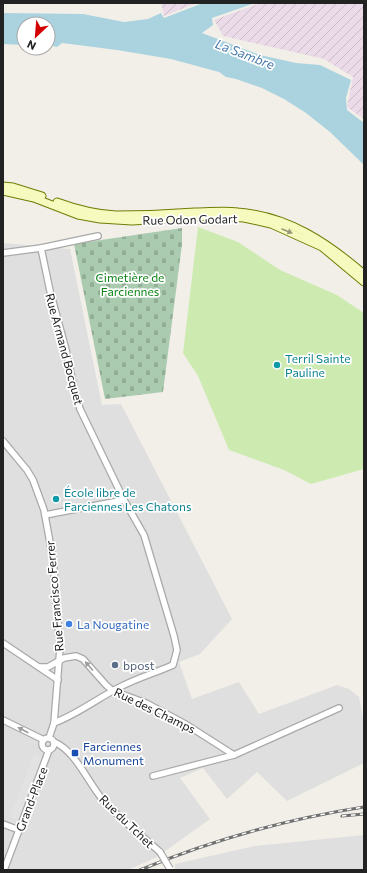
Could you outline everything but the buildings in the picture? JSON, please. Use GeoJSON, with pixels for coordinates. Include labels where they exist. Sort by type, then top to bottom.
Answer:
{"type":"FeatureCollection","features":[{"type":"Feature","properties":{"kind":"main road","name":"Rue Odon Godart"},"geometry":{"type":"LineString","coordinates":[[3,186],[33,192],[80,209],[101,214],[131,215],[238,212],[261,216],[284,222],[306,231],[343,255],[364,274]]}},
{"type":"Feature","properties":{"kind":"main road","name":"Rue Odon Godart"},"geometry":{"type":"LineString","coordinates":[[3,191],[34,198],[78,215],[100,219],[132,221],[214,216],[244,218],[271,224],[322,247],[364,282]]}},
{"type":"Feature","properties":{"kind":"street"},"geometry":{"type":"LineString","coordinates":[[3,254],[98,236]]}},
{"type":"Feature","properties":{"kind":"street","name":"Rue Armand Bocquet"},"geometry":{"type":"LineString","coordinates":[[41,248],[50,291],[80,409],[124,500],[144,535],[167,609],[177,650],[172,665],[121,687],[69,716],[54,722]]}},
{"type":"Feature","properties":{"kind":"street","name":"Rue Francisco Ferrer"},"geometry":{"type":"LineString","coordinates":[[3,441],[27,470],[33,480],[45,515],[53,559],[60,648],[54,722],[50,743]]}},
{"type":"Feature","properties":{"kind":"street"},"geometry":{"type":"LineString","coordinates":[[45,515],[124,500]]}},
{"type":"Feature","properties":{"kind":"street"},"geometry":{"type":"LineString","coordinates":[[3,643],[58,680]]}},
{"type":"Feature","properties":{"kind":"street","name":"Rue des Champs"},"geometry":{"type":"LineString","coordinates":[[39,667],[48,668],[59,660],[69,656],[76,656],[83,659],[113,691],[146,703],[188,725],[234,755]]}},
{"type":"Feature","properties":{"kind":"street"},"geometry":{"type":"LineString","coordinates":[[153,776],[234,755],[339,708]]}},
{"type":"Feature","properties":{"kind":"street","name":"Rue du Tchet"},"geometry":{"type":"LineString","coordinates":[[3,720],[70,753],[93,787],[107,804],[134,832],[160,852],[170,869]]}},
{"type":"Feature","properties":{"kind":"street","name":"Grand-Place"},"geometry":{"type":"LineString","coordinates":[[4,870],[50,743]]}},
{"type":"Feature","properties":{"kind":"street"},"geometry":{"type":"LineString","coordinates":[[3,824],[18,830]]}},
{"type":"Feature","properties":{"kind":"shaded area"},"geometry":{"type":"Polygon","coordinates":[[[161,3],[197,3],[164,16],[161,3]]]}},
{"type":"Feature","properties":{"kind":"shaded area"},"geometry":{"type":"Polygon","coordinates":[[[260,3],[364,3],[364,119],[347,107],[353,77],[324,59],[223,36],[214,20],[260,3]]]}},
{"type":"Feature","properties":{"kind":"shaded area"},"geometry":{"type":"Polygon","coordinates":[[[3,243],[70,249],[102,405],[121,404],[232,619],[200,654],[179,662],[192,699],[239,682],[259,714],[337,685],[349,689],[359,697],[364,723],[364,763],[287,801],[257,772],[227,799],[203,768],[180,778],[210,819],[157,857],[128,870],[3,870],[3,243]]]}},
{"type":"Feature","properties":{"kind":"shaded area"},"geometry":{"type":"Polygon","coordinates":[[[34,754],[45,758],[20,821],[10,816],[34,754]]]}},
{"type":"Feature","properties":{"kind":"shaded area"},"geometry":{"type":"Polygon","coordinates":[[[364,835],[364,870],[177,870],[175,868],[175,864],[255,846],[364,835]]]}},
{"type":"Feature","properties":{"kind":"green space","name":"Terril Sainte Pauline"},"geometry":{"type":"Polygon","coordinates":[[[198,227],[238,242],[280,270],[337,295],[364,313],[364,469],[311,484],[284,470],[229,450],[198,376],[183,353],[198,227]]]}},
{"type":"Feature","properties":{"kind":"green space","name":"Cimetière de Farciennes"},"geometry":{"type":"Polygon","coordinates":[[[182,228],[182,244],[163,392],[105,399],[74,244],[182,228]]]}},
{"type":"Feature","properties":{"kind":"water","name":"La Sambre"},"geometry":{"type":"Polygon","coordinates":[[[203,3],[255,3],[212,18],[213,25],[202,33],[260,55],[296,63],[320,65],[351,80],[346,98],[347,110],[364,123],[364,165],[330,132],[306,113],[284,99],[262,88],[226,77],[219,72],[171,59],[62,43],[56,47],[56,16],[16,16],[16,45],[3,44],[3,13],[83,14],[124,22],[148,19],[161,13],[164,18],[203,3]]]}},
{"type":"Feature","properties":{"kind":"railway"},"geometry":{"type":"LineString","coordinates":[[140,870],[195,849],[278,824],[364,807]]}},
{"type":"Feature","properties":{"kind":"railway"},"geometry":{"type":"LineString","coordinates":[[342,816],[364,814]]}},
{"type":"Feature","properties":{"kind":"place","name":"Terril Sainte Pauline"},"geometry":{"type":"Point","coordinates":[277,365]}},
{"type":"Feature","properties":{"kind":"place","name":"École libre de Farciennes Les Chatons"},"geometry":{"type":"Point","coordinates":[56,499]}},
{"type":"Feature","properties":{"kind":"place","name":"La Nougatine"},"geometry":{"type":"Point","coordinates":[69,624]}},
{"type":"Feature","properties":{"kind":"place","name":"bpost"},"geometry":{"type":"Point","coordinates":[115,665]}},
{"type":"Feature","properties":{"kind":"place","name":"Farciennes Monument"},"geometry":{"type":"Point","coordinates":[75,753]}}]}
